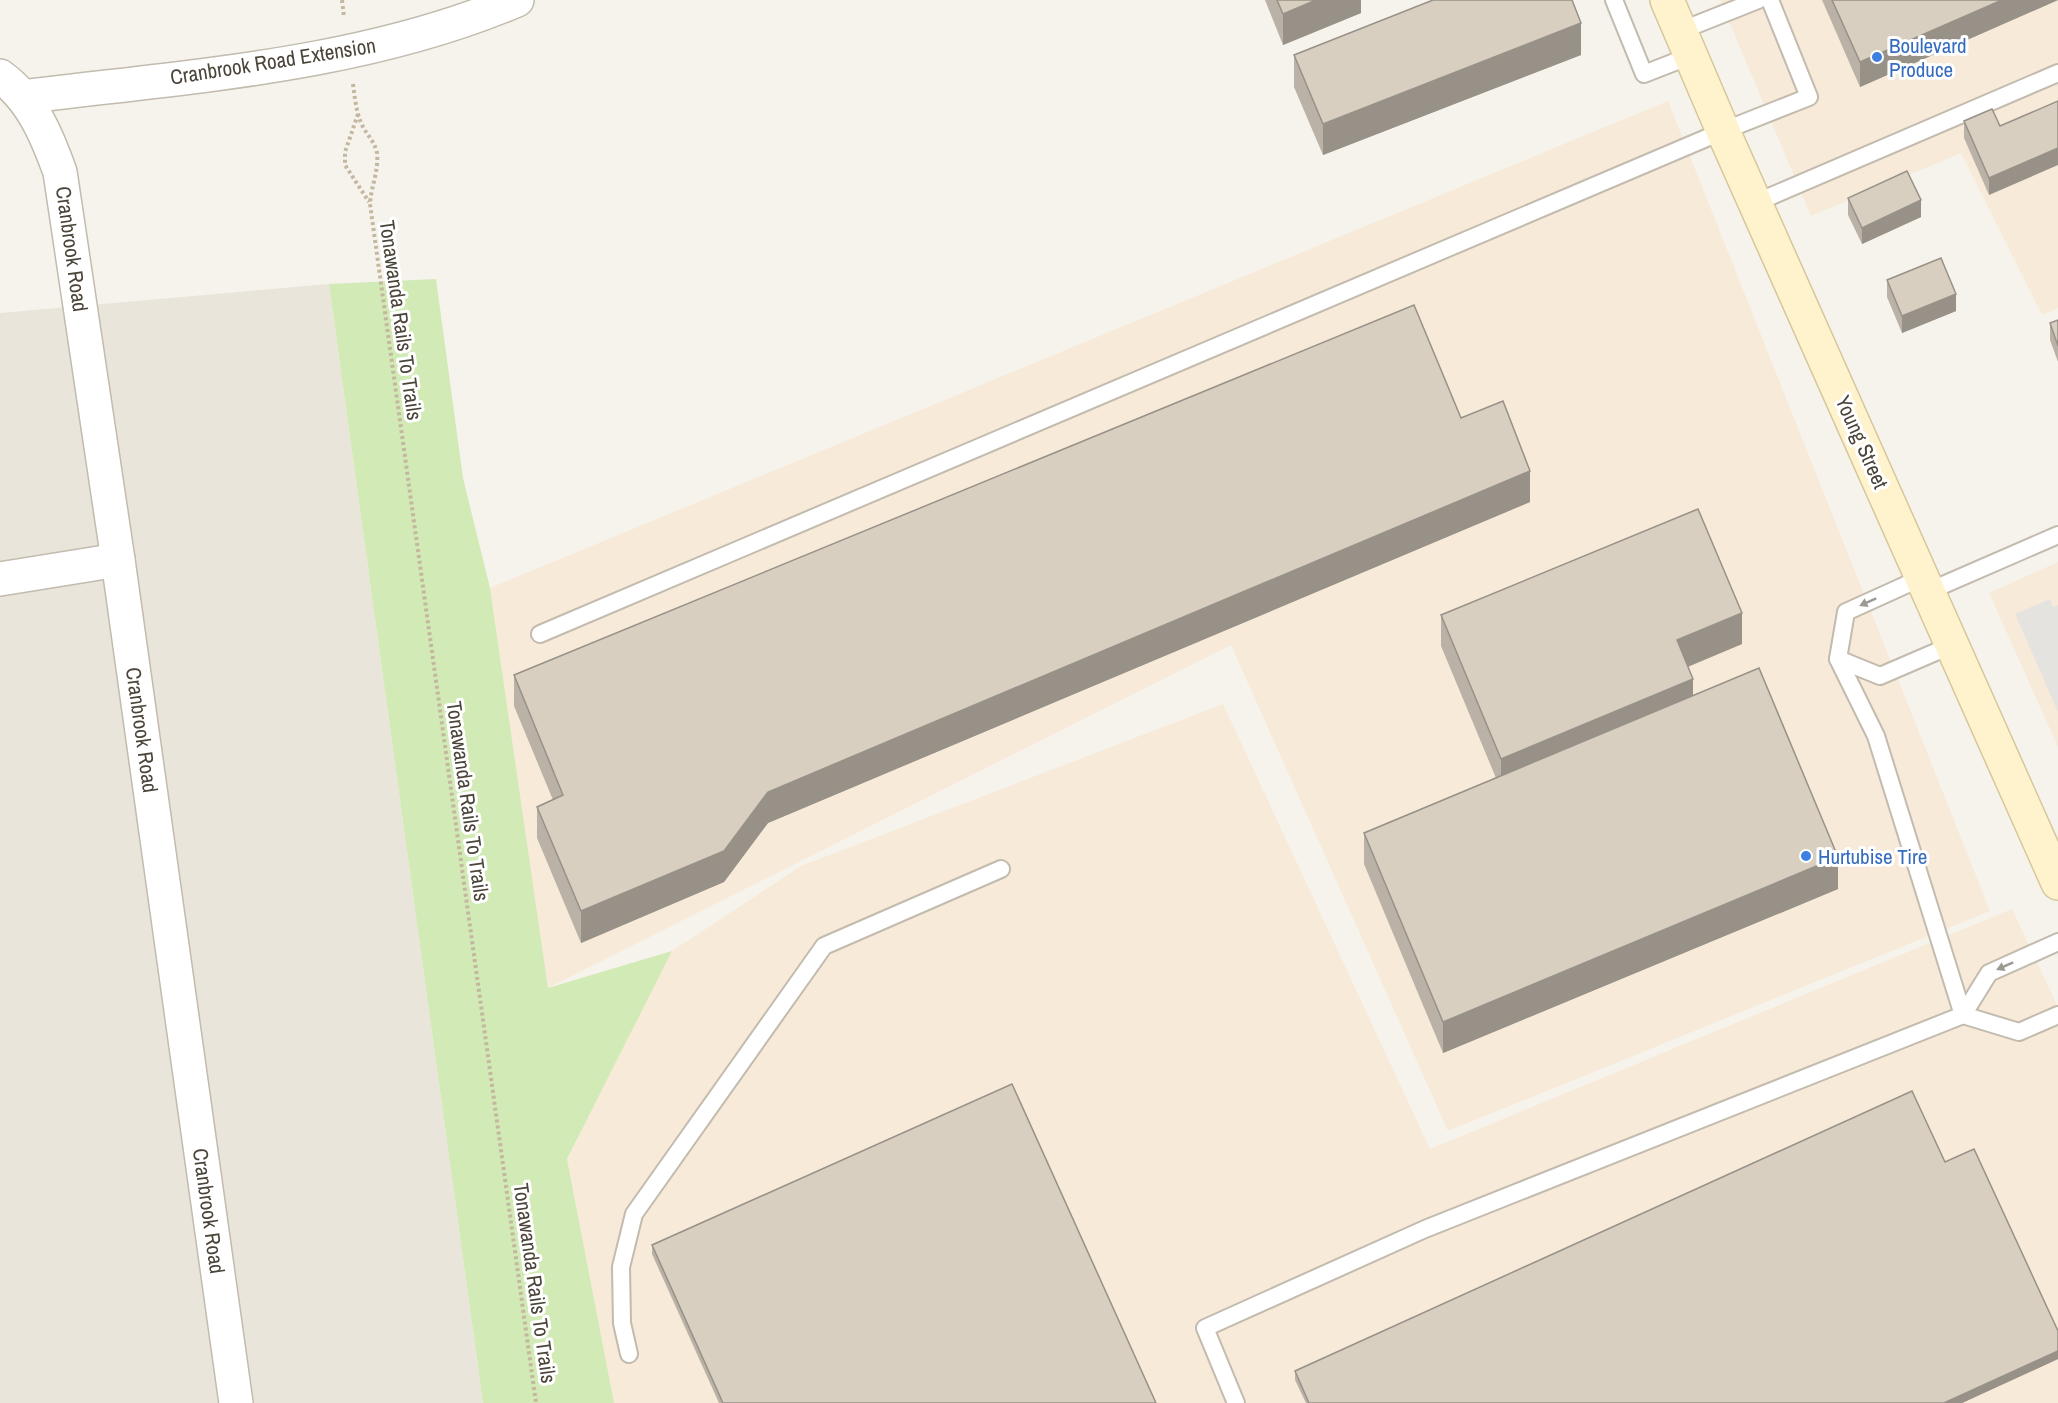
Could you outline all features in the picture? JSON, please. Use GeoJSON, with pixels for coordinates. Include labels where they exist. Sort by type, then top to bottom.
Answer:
{"type":"FeatureCollection","features":[{"type":"Feature","properties":{"kind":"street","name":"Young Street"},"geometry":{"type":"LineString","coordinates":[[1667,0],[1755,204],[2058,883]]}},
{"type":"Feature","properties":{"kind":"street","name":"Cranbrook Road Extension"},"geometry":{"type":"LineString","coordinates":[[11,86],[314,59],[402,39],[505,2]]}},
{"type":"Feature","properties":{"kind":"street","name":"Cranbrook Road"},"geometry":{"type":"LineString","coordinates":[[11,86],[45,132],[60,172],[118,560],[236,1403]]}},
{"type":"Feature","properties":{"kind":"street"},"geometry":{"type":"LineString","coordinates":[[0,579],[118,560]]}},
{"type":"Feature","properties":{"kind":"lane"},"geometry":{"type":"LineString","coordinates":[[1614,0],[1644,74],[1685,43],[1758,0]]}},
{"type":"Feature","properties":{"kind":"lane"},"geometry":{"type":"LineString","coordinates":[[540,634],[1723,131],[1809,97],[1770,0]]}},
{"type":"Feature","properties":{"kind":"lane"},"geometry":{"type":"LineString","coordinates":[[1755,204],[2058,73]]}},
{"type":"Feature","properties":{"kind":"lane"},"geometry":{"type":"LineString","coordinates":[[1963,1015],[1875,736],[1838,659],[1846,612],[2058,535]]}},
{"type":"Feature","properties":{"kind":"lane"},"geometry":{"type":"LineString","coordinates":[[1838,659],[1880,676],[1952,645]]}},
{"type":"Feature","properties":{"kind":"lane"},"geometry":{"type":"LineString","coordinates":[[629,1354],[622,1323],[621,1267],[634,1214],[824,946],[1000,869]]}},
{"type":"Feature","properties":{"kind":"lane"},"geometry":{"type":"LineString","coordinates":[[1236,1403],[1204,1328],[1425,1229],[1963,1015],[1989,973],[2058,942]]}},
{"type":"Feature","properties":{"kind":"lane"},"geometry":{"type":"LineString","coordinates":[[1963,1015],[2019,1032],[2058,1015]]}},
{"type":"Feature","properties":{"kind":"path"},"geometry":{"type":"LineString","coordinates":[[342,0],[345,25]]}},
{"type":"Feature","properties":{"kind":"path","name":"Tonawanda Rails To Trails"},"geometry":{"type":"LineString","coordinates":[[352,74],[358,114],[377,150],[370,204],[536,1403]]}},
{"type":"Feature","properties":{"kind":"path","name":"Tonawanda Rails To Trails"},"geometry":{"type":"LineString","coordinates":[[358,114],[345,152],[345,165],[370,204]]}},
{"type":"Feature","properties":{"kind":"shaded area"},"geometry":{"type":"Polygon","coordinates":[[[1720,0],[2058,0],[2058,308],[2042,315],[1961,153],[1811,216],[1720,0]]]}},
{"type":"Feature","properties":{"kind":"shaded area"},"geometry":{"type":"Polygon","coordinates":[[[1668,101],[1990,911],[1448,1131],[1231,645],[548,988],[490,588],[1668,101]]]}},
{"type":"Feature","properties":{"kind":"shaded area"},"geometry":{"type":"Polygon","coordinates":[[[329,284],[483,1403],[0,1403],[0,313],[329,284]]]}},
{"type":"Feature","properties":{"kind":"shaded area"},"geometry":{"type":"Polygon","coordinates":[[[2058,562],[2058,747],[1989,593],[2058,562]]]}},
{"type":"Feature","properties":{"kind":"shaded area"},"geometry":{"type":"Polygon","coordinates":[[[2050,599],[2053,607],[2058,605],[2058,712],[2015,614],[2050,599]]]}},
{"type":"Feature","properties":{"kind":"shaded area"},"geometry":{"type":"Polygon","coordinates":[[[1223,704],[1430,1149],[2012,909],[2058,1007],[2058,1403],[614,1403],[567,1159],[672,951],[801,866],[1223,704]]]}},
{"type":"Feature","properties":{"kind":"green space"},"geometry":{"type":"Polygon","coordinates":[[[436,279],[463,478],[490,588],[548,988],[672,951],[567,1159],[614,1403],[483,1403],[329,284],[436,279]]]}},
{"type":"Feature","properties":{"kind":"building"},"geometry":{"type":"Polygon","coordinates":[[[1277,0],[1316,0],[1283,14],[1277,0]]]}},
{"type":"Feature","properties":{"kind":"building"},"geometry":{"type":"Polygon","coordinates":[[[1433,0],[1572,0],[1581,23],[1323,124],[1294,55],[1433,0]]]}},
{"type":"Feature","properties":{"kind":"building"},"geometry":{"type":"Polygon","coordinates":[[[1832,0],[2002,0],[1860,62],[1832,0]]]}},
{"type":"Feature","properties":{"kind":"building"},"geometry":{"type":"Polygon","coordinates":[[[2058,101],[2058,148],[1989,178],[1964,121],[1992,109],[2000,126],[2058,101]]]}},
{"type":"Feature","properties":{"kind":"building"},"geometry":{"type":"Polygon","coordinates":[[[1907,171],[1921,200],[1862,228],[1848,198],[1907,171]]]}},
{"type":"Feature","properties":{"kind":"building"},"geometry":{"type":"Polygon","coordinates":[[[1941,258],[1956,294],[1902,316],[1887,280],[1941,258]]]}},
{"type":"Feature","properties":{"kind":"building"},"geometry":{"type":"Polygon","coordinates":[[[1414,305],[1461,418],[1503,401],[1530,471],[768,792],[724,851],[581,911],[537,807],[563,795],[514,675],[1414,305]]]}},
{"type":"Feature","properties":{"kind":"building"},"geometry":{"type":"Polygon","coordinates":[[[2058,320],[2058,346],[2050,323],[2058,320]]]}},
{"type":"Feature","properties":{"kind":"building"},"geometry":{"type":"Polygon","coordinates":[[[1698,509],[1742,613],[1677,640],[1693,679],[1501,759],[1441,615],[1698,509]]]}},
{"type":"Feature","properties":{"kind":"building"},"geometry":{"type":"Polygon","coordinates":[[[1759,668],[1838,857],[1443,1022],[1364,833],[1759,668]]]}},
{"type":"Feature","properties":{"kind":"building"},"geometry":{"type":"Polygon","coordinates":[[[1012,1084],[1156,1403],[723,1403],[652,1245],[1012,1084]]]}},
{"type":"Feature","properties":{"kind":"building"},"geometry":{"type":"Polygon","coordinates":[[[1912,1091],[1945,1162],[1974,1149],[2058,1331],[2058,1351],[1944,1403],[1309,1403],[1295,1371],[1912,1091]]]}},
{"type":"Feature","properties":{"kind":"place","name":"Boulevard Produce"},"geometry":{"type":"Point","coordinates":[1877,57]}},
{"type":"Feature","properties":{"kind":"place","name":"Hurtubise Tire"},"geometry":{"type":"Point","coordinates":[1806,856]}}]}
